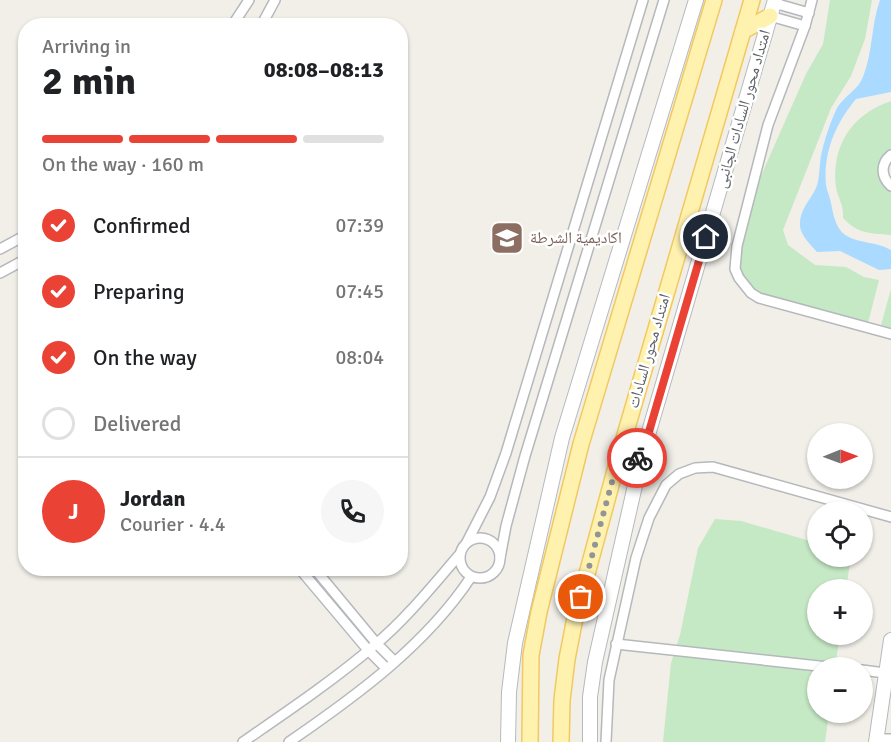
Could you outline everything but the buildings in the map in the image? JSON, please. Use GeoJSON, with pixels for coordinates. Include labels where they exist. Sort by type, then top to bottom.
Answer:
{"type":"FeatureCollection","features":[{"type":"Feature","properties":{"kind":"main road"},"geometry":{"type":"LineString","coordinates":[[530,742],[531,655],[539,612],[581,444],[714,0]]}},
{"type":"Feature","properties":{"kind":"main road","name":"امتداد محور السادات"},"geometry":{"type":"LineString","coordinates":[[561,742],[562,700],[571,638],[620,452],[752,0]]}},
{"type":"Feature","properties":{"kind":"main road"},"geometry":{"type":"LineString","coordinates":[[743,31],[773,6]]}},
{"type":"Feature","properties":{"kind":"main road"},"geometry":{"type":"LineString","coordinates":[[620,452],[641,459]]}},
{"type":"Feature","properties":{"kind":"street"},"geometry":{"type":"LineString","coordinates":[[237,18],[249,0]]}},
{"type":"Feature","properties":{"kind":"street"},"geometry":{"type":"LineString","coordinates":[[265,18],[275,0]]}},
{"type":"Feature","properties":{"kind":"street"},"geometry":{"type":"LineString","coordinates":[[243,742],[377,644],[460,554],[467,542],[490,497],[506,453],[643,0]]}},
{"type":"Feature","properties":{"kind":"street"},"geometry":{"type":"LineString","coordinates":[[460,554],[461,567],[471,577],[491,576],[499,565],[506,526],[525,456],[664,0]]}},
{"type":"Feature","properties":{"kind":"street"},"geometry":{"type":"LineString","coordinates":[[508,742],[515,644],[562,438],[696,0]]}},
{"type":"Feature","properties":{"kind":"street"},"geometry":{"type":"LineString","coordinates":[[812,0],[805,26],[768,124],[739,234],[735,269],[744,286],[759,298],[891,333]]}},
{"type":"Feature","properties":{"kind":"street"},"geometry":{"type":"LineString","coordinates":[[773,6],[809,13]]}},
{"type":"Feature","properties":{"kind":"street"},"geometry":{"type":"LineString","coordinates":[[773,6],[805,26]]}},
{"type":"Feature","properties":{"kind":"street","name":"امتداد محور السادات الجانبى"},"geometry":{"type":"LineString","coordinates":[[590,742],[590,697],[595,662],[641,459],[773,6]]}},
{"type":"Feature","properties":{"kind":"street"},"geometry":{"type":"LineString","coordinates":[[891,155],[884,164],[882,172],[884,180],[891,186]]}},
{"type":"Feature","properties":{"kind":"street"},"geometry":{"type":"LineString","coordinates":[[0,249],[18,242]]}},
{"type":"Feature","properties":{"kind":"street"},"geometry":{"type":"LineString","coordinates":[[0,273],[18,263]]}},
{"type":"Feature","properties":{"kind":"street"},"geometry":{"type":"LineString","coordinates":[[606,742],[609,680],[636,558],[649,518],[666,485],[679,474],[695,468],[713,467],[891,517]]}},
{"type":"Feature","properties":{"kind":"street"},"geometry":{"type":"LineString","coordinates":[[467,542],[479,538],[491,541],[499,552],[500,558]]}},
{"type":"Feature","properties":{"kind":"street"},"geometry":{"type":"LineString","coordinates":[[306,576],[386,668]]}},
{"type":"Feature","properties":{"kind":"street"},"geometry":{"type":"LineString","coordinates":[[321,576],[394,661]]}},
{"type":"Feature","properties":{"kind":"street"},"geometry":{"type":"LineString","coordinates":[[290,742],[347,700],[394,661],[447,610],[471,577]]}},
{"type":"Feature","properties":{"kind":"street"},"geometry":{"type":"LineString","coordinates":[[876,740],[885,723],[885,673],[891,640]]}},
{"type":"Feature","properties":{"kind":"street"},"geometry":{"type":"LineString","coordinates":[[616,644],[807,665]]}},
{"type":"Feature","properties":{"kind":"street"},"geometry":{"type":"LineString","coordinates":[[873,671],[885,673]]}},
{"type":"Feature","properties":{"kind":"street"},"geometry":{"type":"LineString","coordinates":[[876,740],[891,739]]}},
{"type":"Feature","properties":{"kind":"green space"},"geometry":{"type":"Polygon","coordinates":[[[830,0],[872,0],[865,39],[851,76],[831,108],[783,230],[788,245],[815,265],[846,267],[864,277],[879,280],[868,323],[775,300],[752,290],[738,265],[749,203],[806,74],[823,44],[830,0]]]}},
{"type":"Feature","properties":{"kind":"green space"},"geometry":{"type":"Polygon","coordinates":[[[891,101],[891,149],[879,165],[879,177],[891,192],[891,235],[859,230],[843,218],[835,172],[841,145],[855,123],[865,114],[891,101]]]}},
{"type":"Feature","properties":{"kind":"green space"},"geometry":{"type":"Polygon","coordinates":[[[891,289],[891,328],[881,325],[891,289]]]}},
{"type":"Feature","properties":{"kind":"green space"},"geometry":{"type":"Polygon","coordinates":[[[715,519],[741,521],[807,540],[807,567],[849,567],[848,579],[807,579],[807,645],[838,645],[837,657],[807,657],[807,723],[828,723],[825,742],[663,742],[671,663],[680,635],[698,548],[715,519]]]}},
{"type":"Feature","properties":{"kind":"water"},"geometry":{"type":"Polygon","coordinates":[[[880,0],[891,0],[891,92],[856,99],[842,118],[832,139],[826,173],[826,187],[840,230],[852,239],[880,245],[891,250],[891,269],[879,270],[840,251],[817,252],[804,237],[800,220],[817,184],[822,150],[834,114],[863,77],[880,0]]]}},
{"type":"Feature","properties":{"kind":"way so far"},"geometry":{"type":"LineString","coordinates":[[581,597],[620,452],[637,458]]}},
{"type":"Feature","properties":{"kind":"place","name":"اكاديمية الشرطة"},"geometry":{"type":"Point","coordinates":[507,238]}},
{"type":"Feature","properties":{"kind":"route"},"geometry":{"type":"LineString","coordinates":[[637,458],[641,459],[706,237]]}}]}
